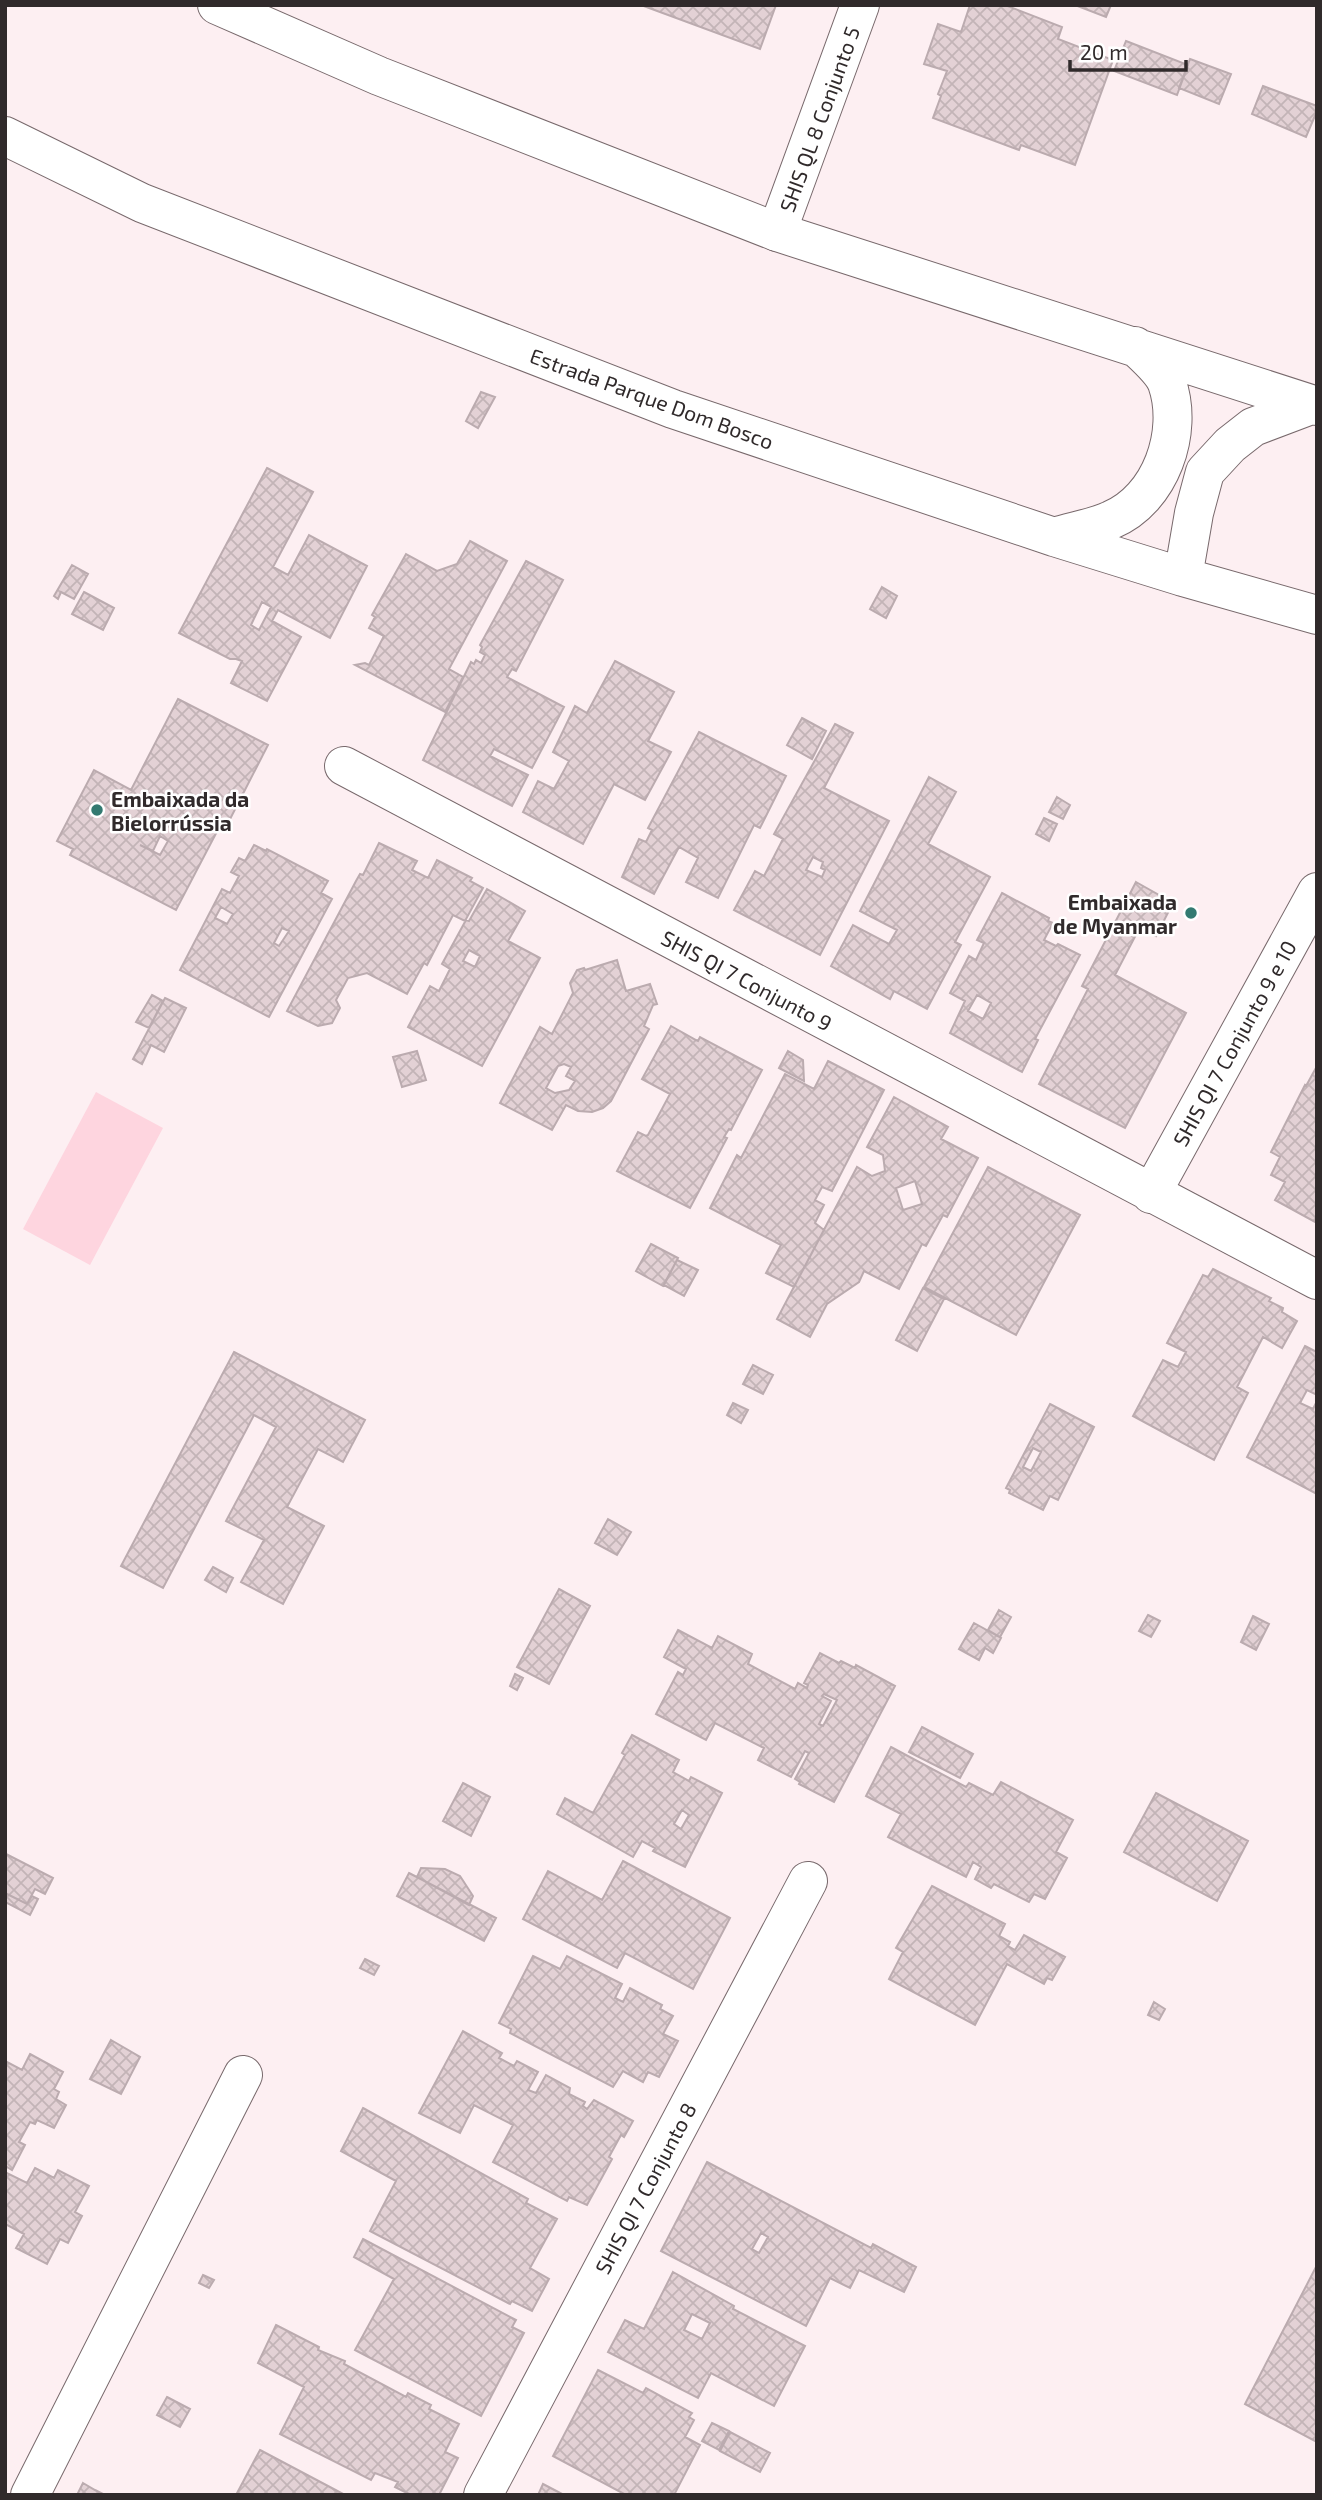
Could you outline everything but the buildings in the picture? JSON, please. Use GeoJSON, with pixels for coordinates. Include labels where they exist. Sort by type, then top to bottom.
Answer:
{"type":"FeatureCollection","features":[{"type":"Feature","properties":{"kind":"main road"},"geometry":{"type":"LineString","coordinates":[[217,5],[379,76],[777,232],[1314,406]]}},
{"type":"Feature","properties":{"kind":"main road","name":"SHIS QL 8 Conjunto 5"},"geometry":{"type":"LineString","coordinates":[[777,232],[860,5]]}},
{"type":"Feature","properties":{"kind":"main road","name":"Estrada Parque Dom Bosco"},"geometry":{"type":"LineString","coordinates":[[5,136],[142,203],[673,410],[1054,537],[1317,615]]}},
{"type":"Feature","properties":{"kind":"main road"},"geometry":{"type":"LineString","coordinates":[[1054,537],[1112,520],[1140,501],[1157,476],[1170,445],[1174,414],[1166,380],[1135,346]]}},
{"type":"Feature","properties":{"kind":"main road"},"geometry":{"type":"LineString","coordinates":[[1183,577],[1194,513],[1205,472],[1230,445],[1253,427],[1314,406]]}},
{"type":"Feature","properties":{"kind":"main road","name":"SHIS QI 7 Conjunto 9"},"geometry":{"type":"LineString","coordinates":[[344,766],[1317,1280]]}},
{"type":"Feature","properties":{"kind":"main road","name":"SHIS QI 7 Conjunto 9 e 10"},"geometry":{"type":"LineString","coordinates":[[1151,1194],[1317,892]]}},
{"type":"Feature","properties":{"kind":"main road","name":"SHIS QI 7 Conjunto 8"},"geometry":{"type":"LineString","coordinates":[[483,2495],[808,1881]]}},
{"type":"Feature","properties":{"kind":"main road"},"geometry":{"type":"LineString","coordinates":[[30,2495],[243,2075]]}},
{"type":"Feature","properties":{"kind":"shaded area"},"geometry":{"type":"Polygon","coordinates":[[[96,1092],[163,1128],[90,1265],[23,1229],[96,1092]]]}},
{"type":"Feature","properties":{"kind":"place","name":"Embaixada da Bielorrússia"},"geometry":{"type":"Point","coordinates":[97,810]}},
{"type":"Feature","properties":{"kind":"place","name":"Embaixada de Myanmar"},"geometry":{"type":"Point","coordinates":[1191,913]}}]}
